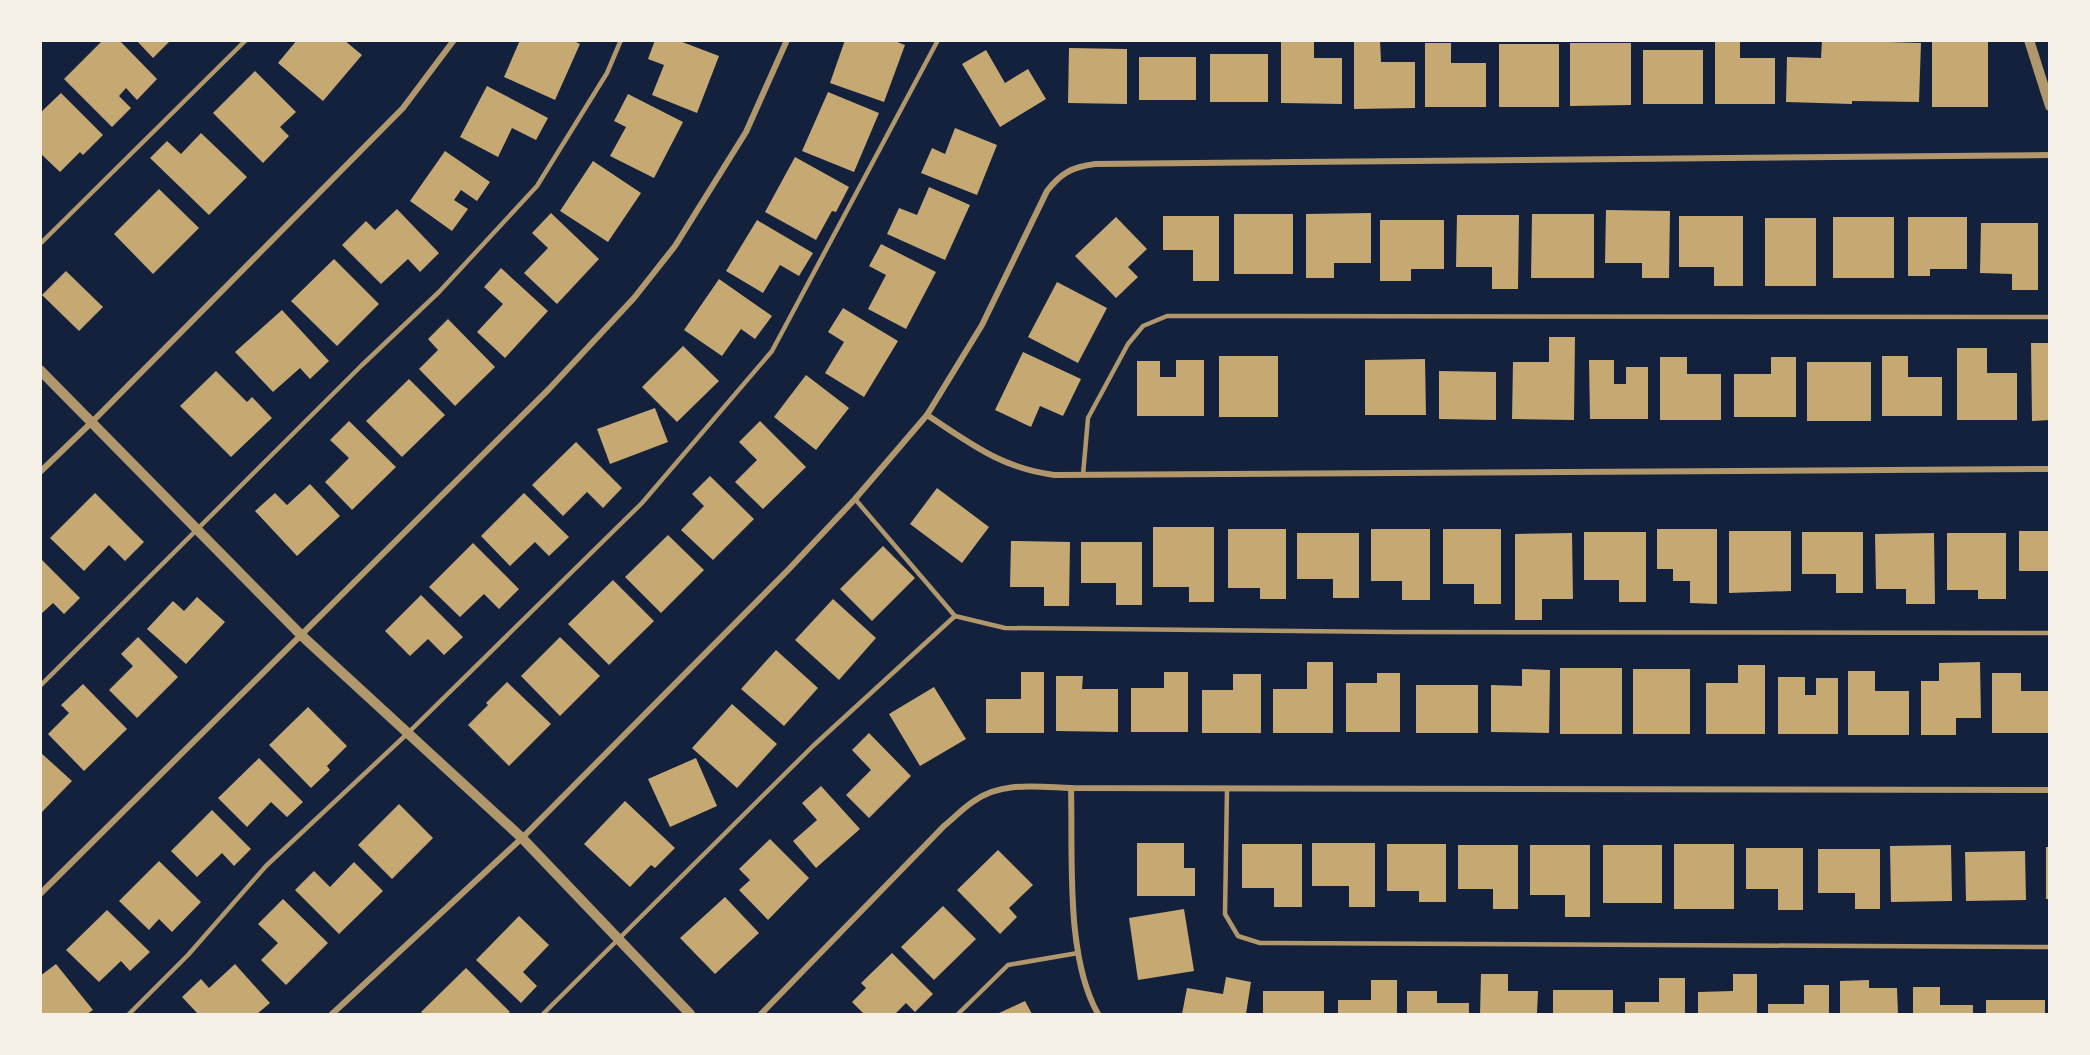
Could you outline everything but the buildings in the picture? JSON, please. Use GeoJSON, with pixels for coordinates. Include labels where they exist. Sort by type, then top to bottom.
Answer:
{"type":"FeatureCollection","features":[{"type":"Feature","properties":{"kind":"street"},"geometry":{"type":"LineString","coordinates":[[40,471],[93,421],[403,108],[454,40]]}},
{"type":"Feature","properties":{"kind":"street"},"geometry":{"type":"LineString","coordinates":[[40,894],[549,390],[634,298],[675,246],[746,132],[787,40]]}},
{"type":"Feature","properties":{"kind":"street"},"geometry":{"type":"LineString","coordinates":[[2029,40],[2049,106]]}},
{"type":"Feature","properties":{"kind":"street"},"geometry":{"type":"LineString","coordinates":[[332,1014],[522,838],[789,569],[855,499],[927,415],[982,325],[1047,192],[1057,179],[1068,171],[1081,166],[2049,155]]}},
{"type":"Feature","properties":{"kind":"street"},"geometry":{"type":"LineString","coordinates":[[40,370],[93,421],[302,636],[522,838],[690,1014]]}},
{"type":"Feature","properties":{"kind":"street"},"geometry":{"type":"LineString","coordinates":[[927,415],[972,445],[1011,466],[1054,475],[2049,469]]}},
{"type":"Feature","properties":{"kind":"street"},"geometry":{"type":"LineString","coordinates":[[761,1014],[945,826],[975,800],[1002,788],[1032,786],[1227,789],[2049,790]]}},
{"type":"Feature","properties":{"kind":"street"},"geometry":{"type":"LineString","coordinates":[[1071,788],[1074,912],[1079,965],[1091,1001],[1098,1014]]}},
{"type":"Feature","properties":{"kind":"lane"},"geometry":{"type":"LineString","coordinates":[[40,244],[246,40]]}},
{"type":"Feature","properties":{"kind":"lane"},"geometry":{"type":"LineString","coordinates":[[40,686],[361,366],[440,292],[537,186],[608,73],[621,40]]}},
{"type":"Feature","properties":{"kind":"lane"},"geometry":{"type":"LineString","coordinates":[[129,1014],[188,955],[266,866],[408,733],[642,503],[772,351],[938,40]]}},
{"type":"Feature","properties":{"kind":"lane"},"geometry":{"type":"LineString","coordinates":[[1083,475],[1089,418],[1094,407],[1135,335],[1143,326],[1167,316],[2049,317]]}},
{"type":"Feature","properties":{"kind":"lane"},"geometry":{"type":"LineString","coordinates":[[855,499],[955,616],[1005,628],[1394,633],[2049,633]]}},
{"type":"Feature","properties":{"kind":"lane"},"geometry":{"type":"LineString","coordinates":[[543,1014],[813,746],[955,616]]}},
{"type":"Feature","properties":{"kind":"lane"},"geometry":{"type":"LineString","coordinates":[[1227,789],[1225,914],[1238,936],[1260,943],[2049,947]]}},
{"type":"Feature","properties":{"kind":"lane"},"geometry":{"type":"LineString","coordinates":[[958,1014],[1008,965],[1078,953]]}}]}
